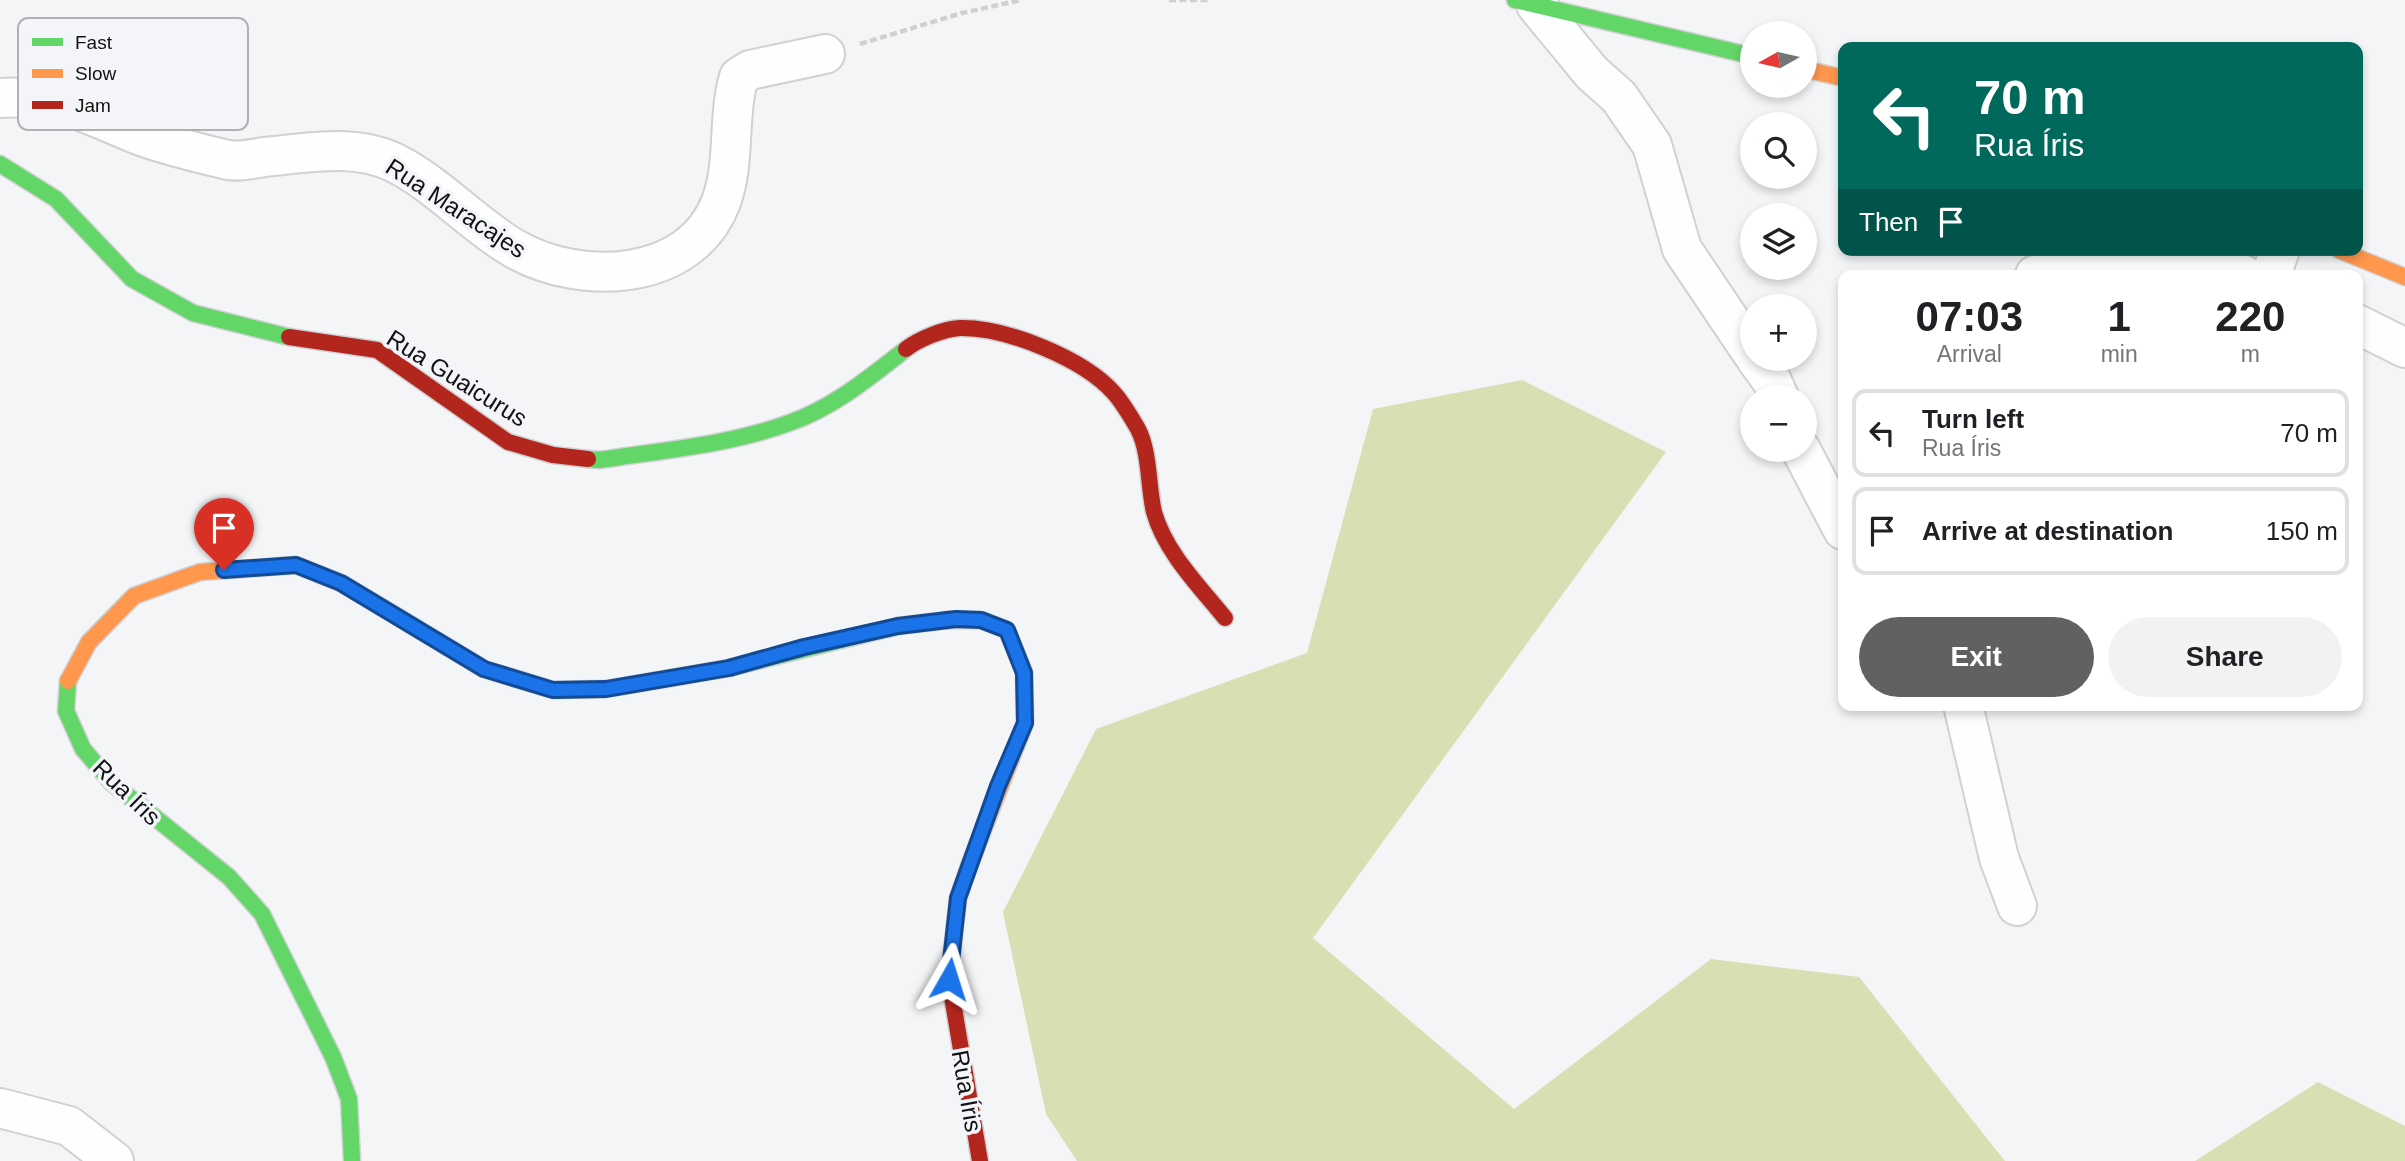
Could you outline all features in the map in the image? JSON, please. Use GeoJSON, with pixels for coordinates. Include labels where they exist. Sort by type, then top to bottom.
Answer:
{"type":"FeatureCollection","features":[{"type":"Feature","properties":{"kind":"main road"},"geometry":{"type":"LineString","coordinates":[[1525,3],[1740,54]]}},
{"type":"Feature","properties":{"kind":"main road"},"geometry":{"type":"LineString","coordinates":[[1817,72],[1838,77]]}},
{"type":"Feature","properties":{"kind":"main road","name":"Rua Guaicurus"},"geometry":{"type":"LineString","coordinates":[[0,164],[56,199],[132,279],[193,313],[274,335],[338,342],[377,350],[508,442],[553,455],[600,460],[721,442],[790,423],[850,392],[916,341],[958,328],[992,331],[1038,346],[1085,369],[1114,393],[1139,431],[1155,515],[1176,556],[1225,618]]}},
{"type":"Feature","properties":{"kind":"main road"},"geometry":{"type":"LineString","coordinates":[[2354,256],[2405,277]]}},
{"type":"Feature","properties":{"kind":"main road","name":"Rua Íris"},"geometry":{"type":"LineString","coordinates":[[352,1161],[349,1099],[333,1057],[262,914],[229,877],[112,783],[83,749],[66,711],[68,677],[89,642],[134,596],[200,572],[296,565],[341,583],[484,669],[553,690],[606,689],[729,668],[804,647],[898,626],[956,619],[981,620],[1007,630],[1024,673],[1025,723],[998,786],[958,898],[949,979],[970,1116],[980,1161]]}},
{"type":"Feature","properties":{"kind":"street"},"geometry":{"type":"LineString","coordinates":[[1525,3],[1592,73],[1619,97],[1652,145],[1682,248],[1740,335]]}},
{"type":"Feature","properties":{"kind":"street","name":"Rua Maracajes"},"geometry":{"type":"LineString","coordinates":[[127,130],[231,161],[352,150],[394,163],[514,249],[550,265],[631,273],[671,259],[701,232],[720,204],[733,153],[735,89],[739,77],[750,70],[825,54]]}},
{"type":"Feature","properties":{"kind":"street","name":"Rua Maracajes"},"geometry":{"type":"LineString","coordinates":[[0,98],[18,97]]}},
{"type":"Feature","properties":{"kind":"street"},"geometry":{"type":"LineString","coordinates":[[2058,270],[2121,256],[2202,258],[2232,270]]}},
{"type":"Feature","properties":{"kind":"street"},"geometry":{"type":"LineString","coordinates":[[2363,327],[2405,348]]}},
{"type":"Feature","properties":{"kind":"street"},"geometry":{"type":"LineString","coordinates":[[1807,462],[1838,520]]}},
{"type":"Feature","properties":{"kind":"street"},"geometry":{"type":"LineString","coordinates":[[1964,711],[1999,858],[2017,906]]}},
{"type":"Feature","properties":{"kind":"street"},"geometry":{"type":"LineString","coordinates":[[0,1108],[69,1126],[114,1161]]}},
{"type":"Feature","properties":{"kind":"path"},"geometry":{"type":"LineString","coordinates":[[825,54],[962,13],[1021,0]]}},
{"type":"Feature","properties":{"kind":"path"},"geometry":{"type":"LineString","coordinates":[[1169,0],[1210,0]]}},
{"type":"Feature","properties":{"kind":"green space"},"geometry":{"type":"Polygon","coordinates":[[[1522,380],[1666,452],[1313,938],[1514,1109],[1711,959],[1859,977],[2005,1161],[1077,1161],[1046,1114],[1003,912],[1096,729],[1307,653],[1373,409],[1522,380]]]}},
{"type":"Feature","properties":{"kind":"green space"},"geometry":{"type":"Polygon","coordinates":[[[2318,1082],[2405,1126],[2405,1161],[2195,1161],[2318,1082]]]}},
{"type":"Feature","properties":{"kind":"traffic: fast"},"geometry":{"type":"LineString","coordinates":[[1515,0],[1740,53]]}},
{"type":"Feature","properties":{"kind":"traffic: fast"},"geometry":{"type":"LineString","coordinates":[[0,164],[56,199],[132,279],[193,313],[289,337]]}},
{"type":"Feature","properties":{"kind":"traffic: fast"},"geometry":{"type":"LineString","coordinates":[[588,459],[600,460],[719,442],[789,423],[836,400],[906,349]]}},
{"type":"Feature","properties":{"kind":"traffic: fast"},"geometry":{"type":"LineString","coordinates":[[398,617],[484,669],[553,690],[606,689],[729,668],[898,626],[948,620]]}},
{"type":"Feature","properties":{"kind":"traffic: fast"},"geometry":{"type":"LineString","coordinates":[[68,681],[66,711],[83,749],[112,783],[229,877],[262,914],[333,1057],[349,1099],[352,1161]]}},
{"type":"Feature","properties":{"kind":"traffic: slow"},"geometry":{"type":"LineString","coordinates":[[1817,72],[1838,77]]}},
{"type":"Feature","properties":{"kind":"traffic: slow"},"geometry":{"type":"LineString","coordinates":[[2354,256],[2405,277]]}},
{"type":"Feature","properties":{"kind":"traffic: slow"},"geometry":{"type":"LineString","coordinates":[[68,681],[89,642],[134,596],[200,572],[296,565],[341,583],[398,617]]}},
{"type":"Feature","properties":{"kind":"traffic: slow"},"geometry":{"type":"LineString","coordinates":[[948,620],[981,620],[1007,630],[1024,672],[1025,723],[969,866]]}},
{"type":"Feature","properties":{"kind":"traffic: jam"},"geometry":{"type":"LineString","coordinates":[[906,349],[924,338],[946,330],[979,329],[1043,347],[1101,380],[1121,401],[1142,438],[1154,512],[1166,541],[1184,568],[1225,618]]}},
{"type":"Feature","properties":{"kind":"traffic: jam"},"geometry":{"type":"LineString","coordinates":[[289,337],[377,350],[508,442],[553,455],[588,459]]}},
{"type":"Feature","properties":{"kind":"traffic: jam"},"geometry":{"type":"LineString","coordinates":[[969,866],[958,898],[949,979],[980,1161]]}},
{"type":"Feature","properties":{"kind":"route"},"geometry":{"type":"LineString","coordinates":[[224,570],[296,565],[341,583],[484,669],[553,690],[606,689],[729,668],[804,647],[898,626],[956,619],[981,620],[1007,630],[1024,673],[1025,723],[998,786],[958,898],[949,979]]}}]}
